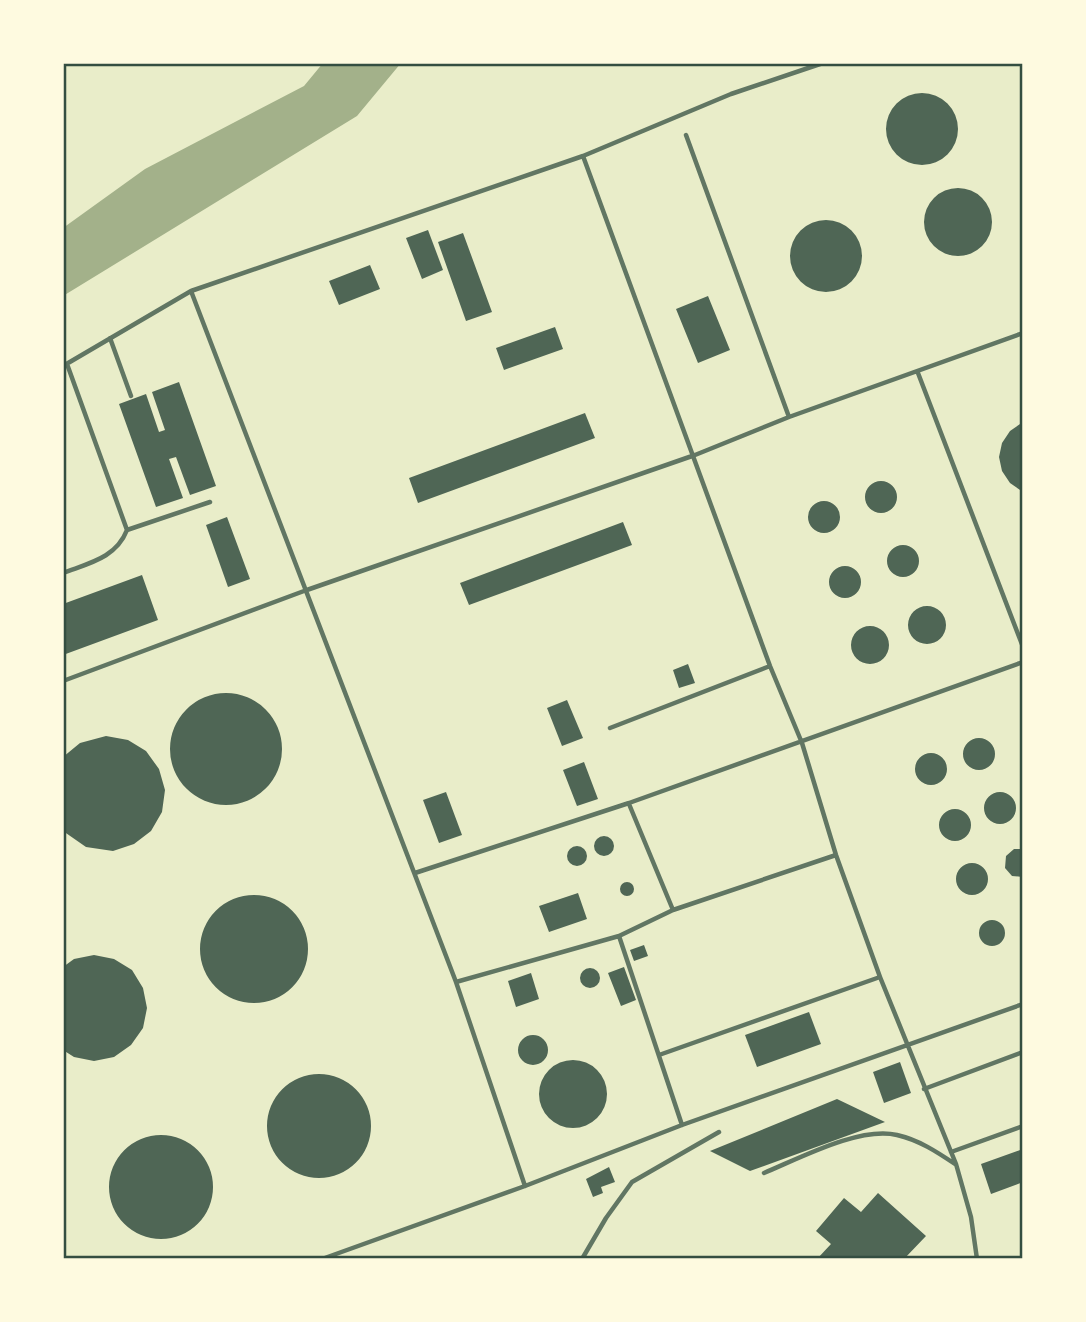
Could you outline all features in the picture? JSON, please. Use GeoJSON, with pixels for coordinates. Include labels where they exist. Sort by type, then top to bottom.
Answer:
{"type":"FeatureCollection","features":[{"type":"Feature","properties":{"kind":"lane"},"geometry":{"type":"LineString","coordinates":[[63,573],[108,556],[121,544],[127,530],[65,365],[191,291],[583,156],[730,94],[807,66],[823,63]]}},
{"type":"Feature","properties":{"kind":"lane"},"geometry":{"type":"LineString","coordinates":[[686,135],[789,417]]}},
{"type":"Feature","properties":{"kind":"lane"},"geometry":{"type":"LineString","coordinates":[[583,156],[695,455],[770,666],[802,743],[836,855],[880,976],[906,1046],[956,1164],[971,1217],[977,1259]]}},
{"type":"Feature","properties":{"kind":"lane"},"geometry":{"type":"LineString","coordinates":[[191,291],[303,591],[456,982],[525,1186]]}},
{"type":"Feature","properties":{"kind":"lane"},"geometry":{"type":"LineString","coordinates":[[63,681],[303,591],[695,455],[789,417],[918,373],[1023,333]]}},
{"type":"Feature","properties":{"kind":"lane"},"geometry":{"type":"LineString","coordinates":[[110,338],[131,396]]}},
{"type":"Feature","properties":{"kind":"lane"},"geometry":{"type":"LineString","coordinates":[[918,373],[1023,647]]}},
{"type":"Feature","properties":{"kind":"lane"},"geometry":{"type":"LineString","coordinates":[[127,530],[210,502]]}},
{"type":"Feature","properties":{"kind":"lane"},"geometry":{"type":"LineString","coordinates":[[415,873],[802,743],[1023,662]]}},
{"type":"Feature","properties":{"kind":"lane"},"geometry":{"type":"LineString","coordinates":[[610,727],[770,666]]}},
{"type":"Feature","properties":{"kind":"lane"},"geometry":{"type":"LineString","coordinates":[[629,803],[673,910]]}},
{"type":"Feature","properties":{"kind":"lane"},"geometry":{"type":"LineString","coordinates":[[456,982],[619,936],[673,910],[836,855]]}},
{"type":"Feature","properties":{"kind":"lane"},"geometry":{"type":"LineString","coordinates":[[619,936],[682,1125]]}},
{"type":"Feature","properties":{"kind":"lane"},"geometry":{"type":"LineString","coordinates":[[659,1055],[880,976]]}},
{"type":"Feature","properties":{"kind":"lane"},"geometry":{"type":"LineString","coordinates":[[322,1259],[525,1186],[682,1125],[1023,1004]]}},
{"type":"Feature","properties":{"kind":"lane"},"geometry":{"type":"LineString","coordinates":[[924,1089],[1023,1052]]}},
{"type":"Feature","properties":{"kind":"lane"},"geometry":{"type":"LineString","coordinates":[[951,1152],[1023,1126]]}},
{"type":"Feature","properties":{"kind":"lane"},"geometry":{"type":"LineString","coordinates":[[582,1259],[606,1218],[632,1182],[719,1132]]}},
{"type":"Feature","properties":{"kind":"lane"},"geometry":{"type":"LineString","coordinates":[[764,1172],[850,1139],[878,1133],[897,1134],[921,1143],[956,1164]]}},
{"type":"Feature","properties":{"kind":"shaded area"},"geometry":{"type":"Polygon","coordinates":[[[323,63],[401,63],[357,116],[63,296],[63,228],[145,169],[304,86],[323,63]]]}},
{"type":"Feature","properties":{"kind":"building"},"geometry":{"type":"Polygon","coordinates":[[[929,93],[948,103],[956,115],[956,143],[948,155],[936,163],[915,165],[896,155],[888,143],[886,122],[896,103],[908,95],[929,93]]]}},
{"type":"Feature","properties":{"kind":"building"},"geometry":{"type":"Polygon","coordinates":[[[958,188],[971,191],[982,198],[989,209],[992,222],[989,235],[982,246],[971,253],[958,256],[945,253],[934,246],[927,235],[924,222],[927,209],[934,198],[945,191],[958,188]]]}},
{"type":"Feature","properties":{"kind":"building"},"geometry":{"type":"Polygon","coordinates":[[[833,220],[852,230],[860,242],[860,270],[852,282],[840,290],[819,292],[800,282],[792,270],[790,249],[800,230],[812,222],[833,220]]]}},
{"type":"Feature","properties":{"kind":"building"},"geometry":{"type":"Polygon","coordinates":[[[428,230],[443,270],[422,279],[406,238],[428,230]]]}},
{"type":"Feature","properties":{"kind":"building"},"geometry":{"type":"Polygon","coordinates":[[[463,233],[492,312],[466,321],[438,242],[463,233]]]}},
{"type":"Feature","properties":{"kind":"building"},"geometry":{"type":"Polygon","coordinates":[[[370,265],[380,289],[339,305],[329,281],[370,265]]]}},
{"type":"Feature","properties":{"kind":"building"},"geometry":{"type":"Polygon","coordinates":[[[708,296],[730,350],[698,363],[676,309],[708,296]]]}},
{"type":"Feature","properties":{"kind":"building"},"geometry":{"type":"Polygon","coordinates":[[[555,327],[563,349],[504,370],[496,348],[555,327]]]}},
{"type":"Feature","properties":{"kind":"building"},"geometry":{"type":"Polygon","coordinates":[[[179,382],[216,486],[190,495],[176,457],[169,459],[183,498],[156,507],[119,404],[146,394],[159,432],[165,430],[152,392],[179,382]]]}},
{"type":"Feature","properties":{"kind":"building"},"geometry":{"type":"Polygon","coordinates":[[[585,413],[595,438],[418,503],[409,478],[585,413]]]}},
{"type":"Feature","properties":{"kind":"building"},"geometry":{"type":"Polygon","coordinates":[[[1023,422],[1023,492],[1010,483],[1002,471],[999,457],[1002,443],[1010,431],[1023,422]]]}},
{"type":"Feature","properties":{"kind":"building"},"geometry":{"type":"Polygon","coordinates":[[[881,481],[892,486],[897,497],[892,508],[881,513],[870,508],[865,497],[870,486],[881,481]]]}},
{"type":"Feature","properties":{"kind":"building"},"geometry":{"type":"Polygon","coordinates":[[[824,501],[835,506],[840,517],[835,528],[824,533],[813,528],[808,517],[813,506],[824,501]]]}},
{"type":"Feature","properties":{"kind":"building"},"geometry":{"type":"Polygon","coordinates":[[[227,517],[250,579],[228,587],[206,525],[227,517]]]}},
{"type":"Feature","properties":{"kind":"building"},"geometry":{"type":"Polygon","coordinates":[[[623,522],[632,545],[469,605],[460,583],[623,522]]]}},
{"type":"Feature","properties":{"kind":"building"},"geometry":{"type":"Polygon","coordinates":[[[903,545],[914,550],[919,561],[914,572],[903,577],[892,572],[887,561],[892,550],[903,545]]]}},
{"type":"Feature","properties":{"kind":"building"},"geometry":{"type":"Polygon","coordinates":[[[845,566],[856,571],[861,582],[856,593],[845,598],[834,593],[829,582],[834,571],[845,566]]]}},
{"type":"Feature","properties":{"kind":"building"},"geometry":{"type":"Polygon","coordinates":[[[142,575],[158,620],[63,655],[63,604],[142,575]]]}},
{"type":"Feature","properties":{"kind":"building"},"geometry":{"type":"Polygon","coordinates":[[[927,606],[941,611],[946,625],[941,639],[927,644],[913,639],[908,625],[913,611],[927,606]]]}},
{"type":"Feature","properties":{"kind":"building"},"geometry":{"type":"Polygon","coordinates":[[[870,626],[884,631],[889,645],[884,659],[870,664],[856,659],[851,645],[856,631],[870,626]]]}},
{"type":"Feature","properties":{"kind":"building"},"geometry":{"type":"Polygon","coordinates":[[[688,664],[695,683],[679,688],[673,670],[688,664]]]}},
{"type":"Feature","properties":{"kind":"building"},"geometry":{"type":"Polygon","coordinates":[[[226,693],[248,697],[266,709],[278,727],[282,749],[278,771],[266,789],[248,801],[226,805],[204,801],[186,789],[174,771],[170,749],[174,727],[186,709],[204,697],[226,693]]]}},
{"type":"Feature","properties":{"kind":"building"},"geometry":{"type":"Polygon","coordinates":[[[567,700],[583,738],[562,746],[547,708],[567,700]]]}},
{"type":"Feature","properties":{"kind":"building"},"geometry":{"type":"Polygon","coordinates":[[[106,736],[128,740],[146,751],[159,769],[165,790],[162,812],[151,831],[134,844],[113,851],[86,847],[63,831],[63,757],[80,743],[106,736]]]}},
{"type":"Feature","properties":{"kind":"building"},"geometry":{"type":"Polygon","coordinates":[[[979,738],[990,743],[995,754],[990,765],[979,770],[968,765],[963,754],[968,743],[979,738]]]}},
{"type":"Feature","properties":{"kind":"building"},"geometry":{"type":"Polygon","coordinates":[[[931,753],[942,758],[947,769],[942,780],[931,785],[920,780],[915,769],[920,758],[931,753]]]}},
{"type":"Feature","properties":{"kind":"building"},"geometry":{"type":"Polygon","coordinates":[[[584,762],[598,799],[577,806],[563,770],[584,762]]]}},
{"type":"Feature","properties":{"kind":"building"},"geometry":{"type":"Polygon","coordinates":[[[446,792],[462,835],[439,843],[423,800],[446,792]]]}},
{"type":"Feature","properties":{"kind":"building"},"geometry":{"type":"Polygon","coordinates":[[[1000,792],[1011,797],[1016,808],[1011,819],[1000,824],[989,819],[984,808],[989,797],[1000,792]]]}},
{"type":"Feature","properties":{"kind":"building"},"geometry":{"type":"Polygon","coordinates":[[[955,809],[966,814],[971,825],[966,836],[955,841],[944,836],[939,825],[944,814],[955,809]]]}},
{"type":"Feature","properties":{"kind":"building"},"geometry":{"type":"Polygon","coordinates":[[[600,836],[608,836],[614,846],[608,856],[600,856],[594,850],[594,842],[600,836]]]}},
{"type":"Feature","properties":{"kind":"building"},"geometry":{"type":"Polygon","coordinates":[[[573,846],[581,846],[587,856],[581,866],[573,866],[567,860],[567,852],[573,846]]]}},
{"type":"Feature","properties":{"kind":"building"},"geometry":{"type":"Polygon","coordinates":[[[1014,849],[1023,849],[1023,877],[1012,876],[1005,868],[1006,856],[1014,849]]]}},
{"type":"Feature","properties":{"kind":"building"},"geometry":{"type":"Polygon","coordinates":[[[972,863],[983,868],[988,879],[983,890],[972,895],[961,890],[956,879],[961,868],[972,863]]]}},
{"type":"Feature","properties":{"kind":"building"},"geometry":{"type":"Polygon","coordinates":[[[627,882],[632,884],[632,894],[627,896],[622,894],[620,889],[622,884],[627,882]]]}},
{"type":"Feature","properties":{"kind":"building"},"geometry":{"type":"Polygon","coordinates":[[[578,893],[587,919],[549,932],[539,906],[578,893]]]}},
{"type":"Feature","properties":{"kind":"building"},"geometry":{"type":"Polygon","coordinates":[[[254,895],[275,899],[292,911],[304,928],[308,949],[304,970],[292,987],[275,999],[254,1003],[233,999],[216,987],[204,970],[200,949],[204,928],[216,911],[233,899],[254,895]]]}},
{"type":"Feature","properties":{"kind":"building"},"geometry":{"type":"Polygon","coordinates":[[[992,920],[1001,924],[1005,933],[1001,942],[992,946],[983,942],[979,933],[983,924],[992,920]]]}},
{"type":"Feature","properties":{"kind":"building"},"geometry":{"type":"Polygon","coordinates":[[[644,945],[648,956],[634,961],[630,950],[644,945]]]}},
{"type":"Feature","properties":{"kind":"building"},"geometry":{"type":"Polygon","coordinates":[[[94,955],[114,959],[132,970],[143,988],[147,1008],[143,1028],[131,1045],[114,1057],[94,1061],[74,1057],[63,1050],[63,967],[74,959],[94,955]]]}},
{"type":"Feature","properties":{"kind":"building"},"geometry":{"type":"Polygon","coordinates":[[[624,967],[636,1000],[621,1006],[608,973],[624,967]]]}},
{"type":"Feature","properties":{"kind":"building"},"geometry":{"type":"Polygon","coordinates":[[[586,968],[594,968],[600,978],[594,988],[586,988],[580,982],[580,974],[586,968]]]}},
{"type":"Feature","properties":{"kind":"building"},"geometry":{"type":"Polygon","coordinates":[[[531,973],[539,999],[516,1007],[508,981],[531,973]]]}},
{"type":"Feature","properties":{"kind":"building"},"geometry":{"type":"Polygon","coordinates":[[[809,1012],[821,1044],[757,1067],[745,1035],[809,1012]]]}},
{"type":"Feature","properties":{"kind":"building"},"geometry":{"type":"Polygon","coordinates":[[[533,1035],[543,1040],[548,1050],[543,1060],[533,1065],[523,1060],[518,1050],[523,1040],[533,1035]]]}},
{"type":"Feature","properties":{"kind":"building"},"geometry":{"type":"Polygon","coordinates":[[[573,1060],[586,1063],[597,1070],[604,1081],[607,1094],[604,1107],[597,1118],[586,1125],[573,1128],[560,1125],[549,1118],[542,1107],[539,1094],[542,1081],[549,1070],[560,1063],[573,1060]]]}},
{"type":"Feature","properties":{"kind":"building"},"geometry":{"type":"Polygon","coordinates":[[[900,1062],[911,1093],[884,1103],[873,1072],[900,1062]]]}},
{"type":"Feature","properties":{"kind":"building"},"geometry":{"type":"Polygon","coordinates":[[[319,1074],[339,1078],[356,1089],[367,1106],[371,1126],[367,1146],[356,1163],[339,1174],[319,1178],[299,1174],[282,1163],[271,1146],[267,1126],[271,1106],[282,1089],[299,1078],[319,1074]]]}},
{"type":"Feature","properties":{"kind":"building"},"geometry":{"type":"Polygon","coordinates":[[[837,1099],[885,1122],[750,1171],[710,1151],[837,1099]]]}},
{"type":"Feature","properties":{"kind":"building"},"geometry":{"type":"Polygon","coordinates":[[[161,1135],[181,1139],[198,1150],[209,1167],[213,1187],[209,1207],[198,1224],[181,1235],[161,1239],[141,1235],[124,1224],[113,1207],[109,1187],[113,1167],[124,1150],[141,1139],[161,1135]]]}},
{"type":"Feature","properties":{"kind":"building"},"geometry":{"type":"Polygon","coordinates":[[[1023,1149],[1023,1182],[991,1194],[981,1164],[1023,1149]]]}},
{"type":"Feature","properties":{"kind":"building"},"geometry":{"type":"Polygon","coordinates":[[[609,1167],[615,1182],[601,1187],[603,1193],[593,1197],[586,1179],[609,1167]]]}},
{"type":"Feature","properties":{"kind":"building"},"geometry":{"type":"Polygon","coordinates":[[[878,1193],[926,1236],[904,1259],[817,1259],[831,1244],[816,1231],[844,1198],[861,1212],[878,1193]]]}}]}
